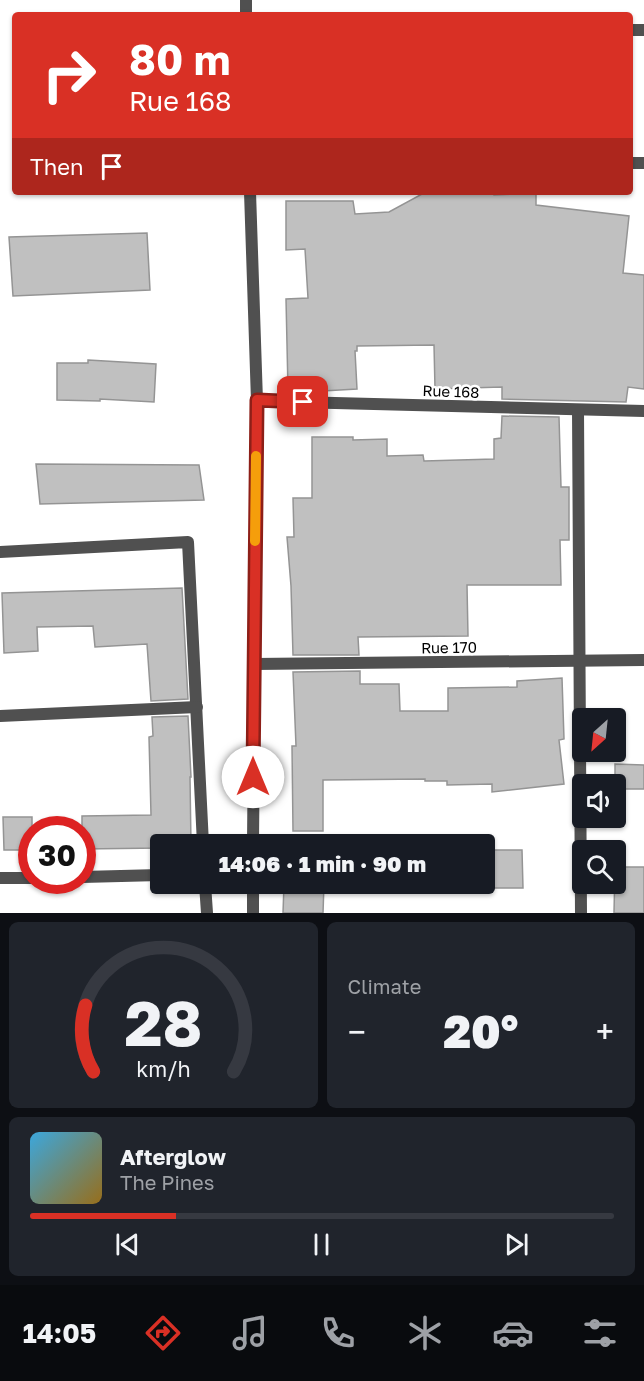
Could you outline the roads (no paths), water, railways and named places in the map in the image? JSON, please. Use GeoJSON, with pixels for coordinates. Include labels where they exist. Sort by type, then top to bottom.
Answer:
{"type":"FeatureCollection","features":[{"type":"Feature","properties":{"kind":"street"},"geometry":{"type":"LineString","coordinates":[[250,195],[257,400],[253,834]]}},
{"type":"Feature","properties":{"kind":"street","name":"Rue 168"},"geometry":{"type":"LineString","coordinates":[[257,400],[644,411]]}},
{"type":"Feature","properties":{"kind":"street"},"geometry":{"type":"LineString","coordinates":[[578,410],[581,913]]}},
{"type":"Feature","properties":{"kind":"street"},"geometry":{"type":"LineString","coordinates":[[0,552],[188,542],[203,834]]}},
{"type":"Feature","properties":{"kind":"street","name":"Rue 170"},"geometry":{"type":"LineString","coordinates":[[254,664],[644,660]]}},
{"type":"Feature","properties":{"kind":"street"},"geometry":{"type":"LineString","coordinates":[[0,716],[197,706]]}},
{"type":"Feature","properties":{"kind":"street"},"geometry":{"type":"LineString","coordinates":[[96,877],[150,875]]}},
{"type":"Feature","properties":{"kind":"street"},"geometry":{"type":"LineString","coordinates":[[0,878],[18,878]]}},
{"type":"Feature","properties":{"kind":"street"},"geometry":{"type":"LineString","coordinates":[[206,894],[207,913]]}},
{"type":"Feature","properties":{"kind":"street"},"geometry":{"type":"LineString","coordinates":[[253,894],[253,913]]}}]}
